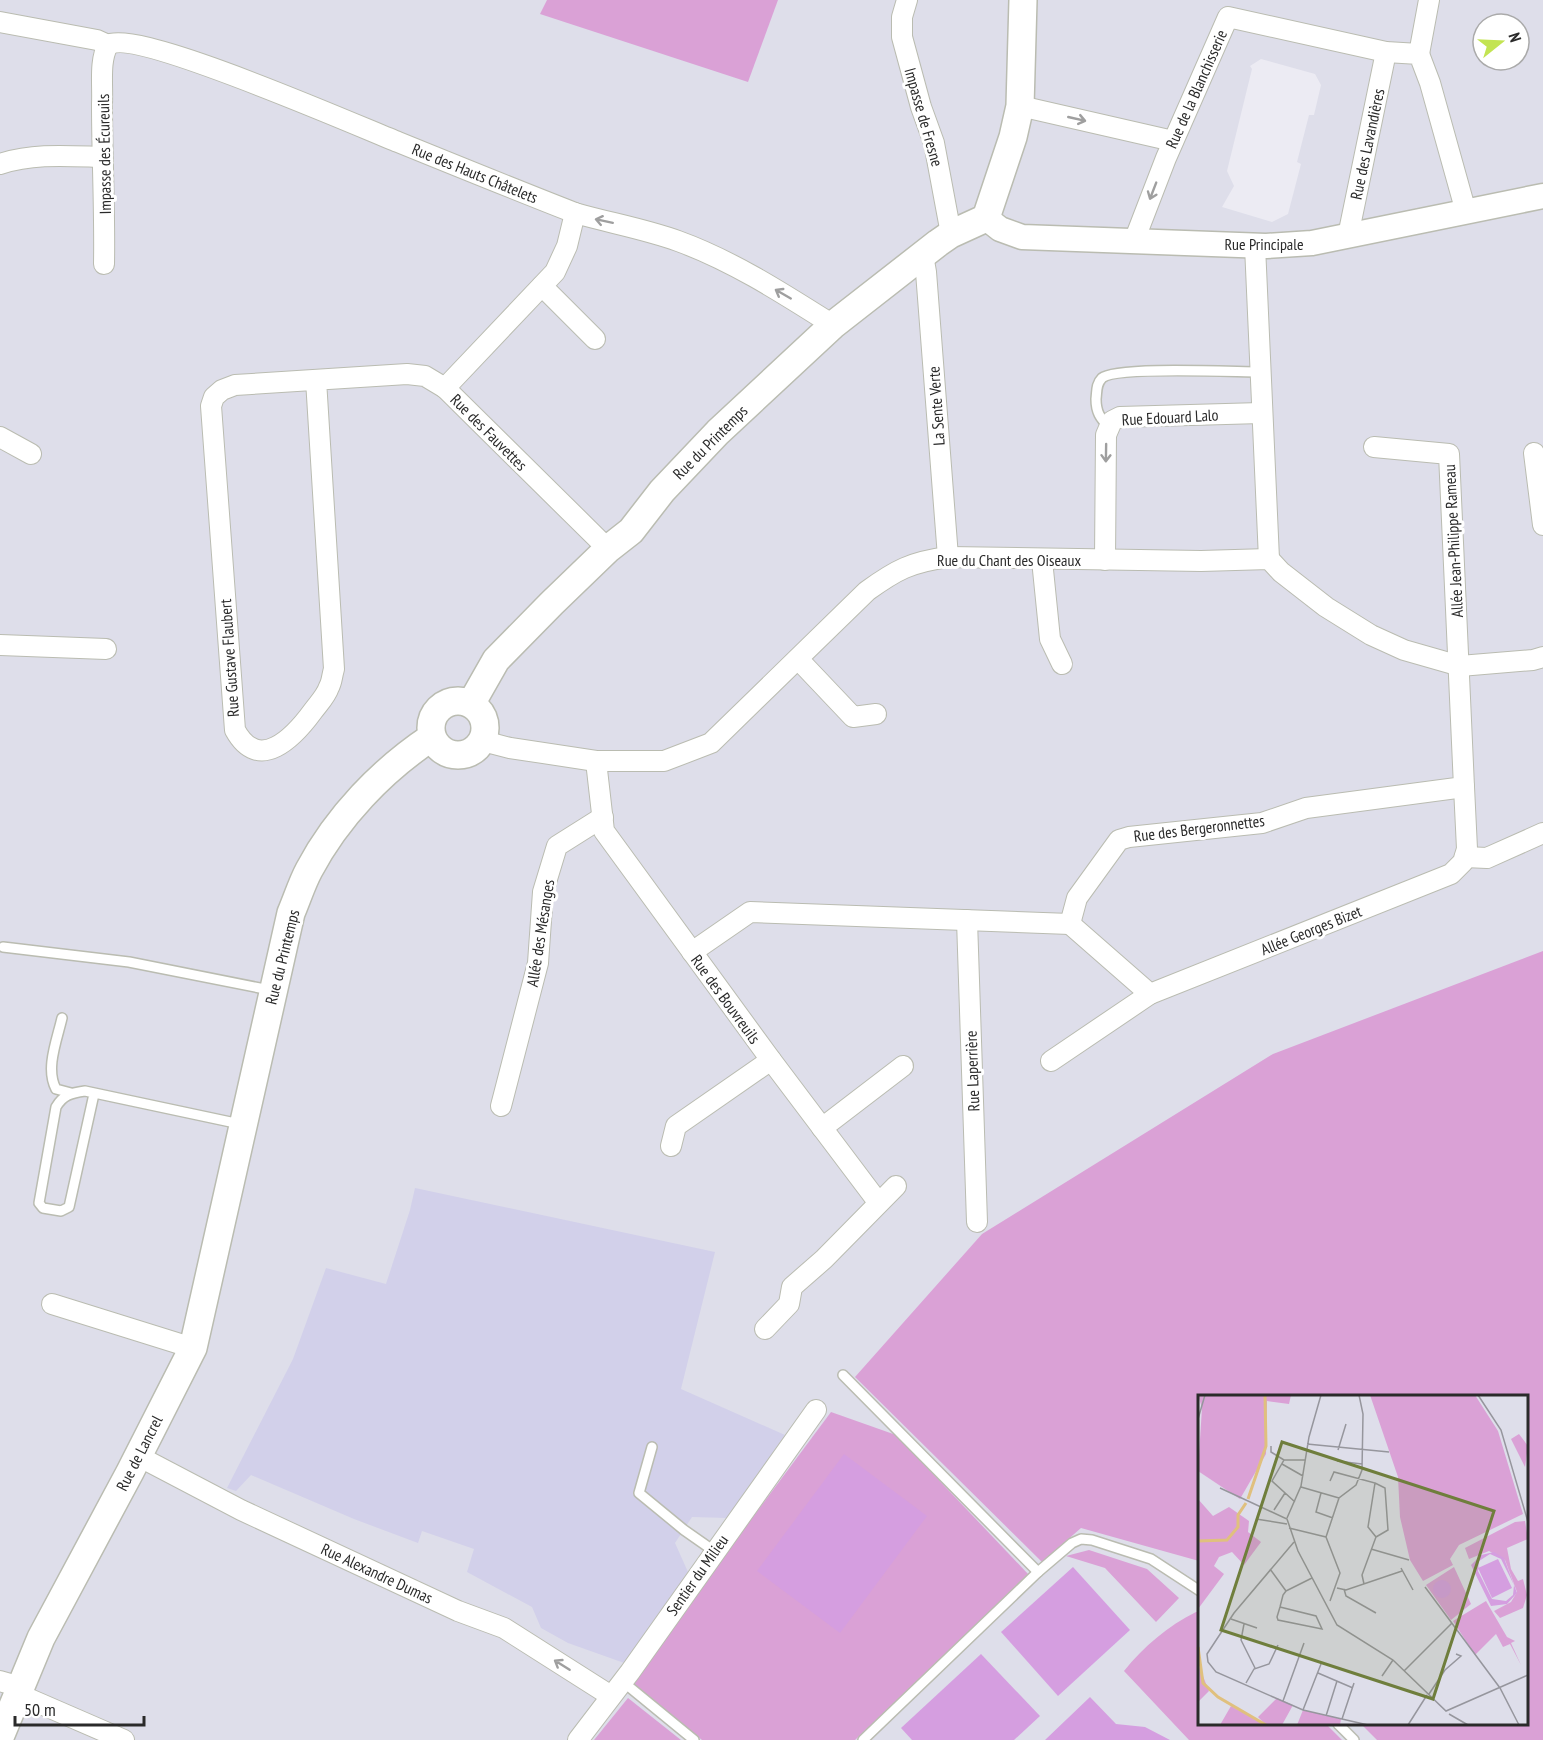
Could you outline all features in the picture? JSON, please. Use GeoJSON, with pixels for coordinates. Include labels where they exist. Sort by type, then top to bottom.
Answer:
{"type":"FeatureCollection","features":[{"type":"Feature","properties":{"kind":"main road"},"geometry":{"type":"LineString","coordinates":[[986,218],[1013,137],[1020,106],[1023,0]]}},
{"type":"Feature","properties":{"kind":"main road","name":"Rue du Printemps"},"geometry":{"type":"LineString","coordinates":[[471,704],[496,660],[608,549],[631,531],[669,483],[718,432],[833,325],[951,234],[986,218]]}},
{"type":"Feature","properties":{"kind":"main road"},"geometry":{"type":"LineString","coordinates":[[460,701],[471,704],[484,720],[486,731],[483,741],[476,750],[467,755],[456,756],[443,752],[437,747],[432,737],[430,726],[434,716],[440,707],[450,702],[460,701]]}},
{"type":"Feature","properties":{"kind":"main road","name":"Rue du Printemps"},"geometry":{"type":"LineString","coordinates":[[237,1154],[291,913],[308,872],[319,851],[339,825],[390,768],[432,737]]}},
{"type":"Feature","properties":{"kind":"main road","name":"Rue de Lancrel"},"geometry":{"type":"LineString","coordinates":[[0,1737],[13,1687],[138,1456],[193,1348],[237,1154]]}},
{"type":"Feature","properties":{"kind":"street","name":"Impasse de Fresne"},"geometry":{"type":"LineString","coordinates":[[908,0],[902,17],[902,37],[921,107],[934,143],[951,234]]}},
{"type":"Feature","properties":{"kind":"street"},"geometry":{"type":"LineString","coordinates":[[1429,0],[1419,54],[1430,83],[1466,212]]}},
{"type":"Feature","properties":{"kind":"street","name":"Rue de la Blanchisserie"},"geometry":{"type":"LineString","coordinates":[[1134,241],[1173,141],[1228,17],[1386,52],[1419,54]]}},
{"type":"Feature","properties":{"kind":"street","name":"Rue des Hauts Châtelets"},"geometry":{"type":"LineString","coordinates":[[0,22],[97,40],[108,45],[114,42],[138,46],[241,78],[575,213],[657,234],[698,249],[758,280],[833,325]]}},
{"type":"Feature","properties":{"kind":"street","name":"Impasse des Écureuils"},"geometry":{"type":"LineString","coordinates":[[104,264],[103,65],[108,45]]}},
{"type":"Feature","properties":{"kind":"street","name":"Rue des Lavandières"},"geometry":{"type":"LineString","coordinates":[[1348,236],[1386,52]]}},
{"type":"Feature","properties":{"kind":"street"},"geometry":{"type":"LineString","coordinates":[[1020,106],[1173,141]]}},
{"type":"Feature","properties":{"kind":"street"},"geometry":{"type":"LineString","coordinates":[[0,164],[41,156],[102,157]]}},
{"type":"Feature","properties":{"kind":"street","name":"Rue Principale"},"geometry":{"type":"LineString","coordinates":[[986,218],[1000,229],[1022,237],[1254,246],[1312,243],[1543,196]]}},
{"type":"Feature","properties":{"kind":"street","name":"Rue des Fauvettes"},"geometry":{"type":"LineString","coordinates":[[575,213],[563,258],[555,272],[445,388],[608,549]]}},
{"type":"Feature","properties":{"kind":"street"},"geometry":{"type":"LineString","coordinates":[[1254,246],[1269,559],[1281,572],[1326,607],[1371,635],[1404,650],[1460,666],[1533,660],[1543,657]]}},
{"type":"Feature","properties":{"kind":"street","name":"La Sente Verte"},"geometry":{"type":"LineString","coordinates":[[923,255],[948,557]]}},
{"type":"Feature","properties":{"kind":"street"},"geometry":{"type":"LineString","coordinates":[[542,286],[595,339]]}},
{"type":"Feature","properties":{"kind":"street","name":"Rue Gustave Flaubert"},"geometry":{"type":"LineString","coordinates":[[316,380],[334,669],[329,688],[297,731],[280,746],[265,749],[252,748],[241,742],[235,730],[211,406],[214,397],[227,387],[316,380],[417,375],[434,380],[445,388]]}},
{"type":"Feature","properties":{"kind":"street","name":"Rue Edouard Lalo"},"geometry":{"type":"LineString","coordinates":[[1105,560],[1106,435],[1112,421],[1120,417],[1261,413]]}},
{"type":"Feature","properties":{"kind":"street"},"geometry":{"type":"LineString","coordinates":[[0,437],[31,454]]}},
{"type":"Feature","properties":{"kind":"street","name":"Allée Jean-Philippe Rameau"},"geometry":{"type":"LineString","coordinates":[[1374,447],[1449,454],[1460,666]]}},
{"type":"Feature","properties":{"kind":"street"},"geometry":{"type":"LineString","coordinates":[[1534,453],[1543,525]]}},
{"type":"Feature","properties":{"kind":"street","name":"Rue du Chant des Oiseaux"},"geometry":{"type":"LineString","coordinates":[[483,741],[510,748],[596,761],[664,761],[711,743],[867,591],[892,573],[920,561],[948,557],[1042,560],[1269,559]]}},
{"type":"Feature","properties":{"kind":"street"},"geometry":{"type":"LineString","coordinates":[[1042,560],[1050,639],[1062,664]]}},
{"type":"Feature","properties":{"kind":"street"},"geometry":{"type":"LineString","coordinates":[[0,645],[106,649]]}},
{"type":"Feature","properties":{"kind":"street"},"geometry":{"type":"LineString","coordinates":[[798,658],[853,717],[876,714]]}},
{"type":"Feature","properties":{"kind":"street"},"geometry":{"type":"LineString","coordinates":[[1460,666],[1467,849],[1465,857],[1487,858],[1543,833]]}},
{"type":"Feature","properties":{"kind":"street","name":"Rue des Bouvreuils"},"geometry":{"type":"LineString","coordinates":[[596,761],[604,831],[878,1202]]}},
{"type":"Feature","properties":{"kind":"street","name":"Rue des Bergeronnettes"},"geometry":{"type":"LineString","coordinates":[[1070,924],[1077,898],[1119,840],[1262,823],[1306,808],[1464,787]]}},
{"type":"Feature","properties":{"kind":"street","name":"Allée des Mésanges"},"geometry":{"type":"LineString","coordinates":[[501,1106],[538,963],[543,892],[557,846],[603,817]]}},
{"type":"Feature","properties":{"kind":"street","name":"Allée Georges Bizet"},"geometry":{"type":"LineString","coordinates":[[1051,1061],[1150,994],[1451,874],[1465,857]]}},
{"type":"Feature","properties":{"kind":"street"},"geometry":{"type":"LineString","coordinates":[[692,952],[750,912],[1070,924],[1150,994]]}},
{"type":"Feature","properties":{"kind":"street","name":"Rue Laperrière"},"geometry":{"type":"LineString","coordinates":[[966,920],[977,1222]]}},
{"type":"Feature","properties":{"kind":"street"},"geometry":{"type":"LineString","coordinates":[[671,1146],[676,1126],[771,1060]]}},
{"type":"Feature","properties":{"kind":"street"},"geometry":{"type":"LineString","coordinates":[[822,1128],[903,1066]]}},
{"type":"Feature","properties":{"kind":"street"},"geometry":{"type":"LineString","coordinates":[[765,1329],[789,1304],[792,1287],[824,1259],[896,1186]]}},
{"type":"Feature","properties":{"kind":"street"},"geometry":{"type":"LineString","coordinates":[[52,1304],[193,1348]]}},
{"type":"Feature","properties":{"kind":"street","name":"Sentier du Milieu"},"geometry":{"type":"LineString","coordinates":[[578,1740],[816,1410]]}},
{"type":"Feature","properties":{"kind":"street","name":"Rue Alexandre Dumas"},"geometry":{"type":"LineString","coordinates":[[138,1456],[252,1515],[458,1611],[504,1628],[617,1689]]}},
{"type":"Feature","properties":{"kind":"street"},"geometry":{"type":"LineString","coordinates":[[13,1687],[124,1740]]}},
{"type":"Feature","properties":{"kind":"lane"},"geometry":{"type":"LineString","coordinates":[[1109,427],[1099,417],[1096,407],[1097,386],[1104,376],[1116,373],[1162,371],[1259,372]]}},
{"type":"Feature","properties":{"kind":"lane"},"geometry":{"type":"LineString","coordinates":[[3,947],[129,962],[274,990]]}},
{"type":"Feature","properties":{"kind":"lane"},"geometry":{"type":"LineString","coordinates":[[62,1018],[51,1081],[56,1089],[71,1093]]}},
{"type":"Feature","properties":{"kind":"lane"},"geometry":{"type":"LineString","coordinates":[[94,1094],[69,1208],[61,1211],[43,1208],[39,1203],[56,1107],[61,1099],[71,1093],[85,1091],[243,1125]]}},
{"type":"Feature","properties":{"kind":"lane"},"geometry":{"type":"LineString","coordinates":[[843,1376],[1038,1572]]}},
{"type":"Feature","properties":{"kind":"lane"},"geometry":{"type":"LineString","coordinates":[[652,1447],[639,1493],[714,1551]]}},
{"type":"Feature","properties":{"kind":"lane"},"geometry":{"type":"LineString","coordinates":[[863,1740],[1038,1572],[1072,1543],[1081,1539],[1092,1540],[1151,1559],[1198,1590]]}},
{"type":"Feature","properties":{"kind":"lane"},"geometry":{"type":"LineString","coordinates":[[617,1689],[694,1740]]}},
{"type":"Feature","properties":{"kind":"lane"},"geometry":{"type":"LineString","coordinates":[[1339,1725],[1354,1740]]}},
{"type":"Feature","properties":{"kind":"shaded area"},"geometry":{"type":"Polygon","coordinates":[[[547,0],[778,0],[748,82],[540,14],[547,0]]]}},
{"type":"Feature","properties":{"kind":"shaded area"},"geometry":{"type":"Polygon","coordinates":[[[1261,59],[1315,74],[1321,85],[1314,115],[1309,115],[1297,162],[1301,164],[1288,214],[1272,222],[1222,207],[1234,186],[1227,171],[1252,69],[1250,66],[1261,59]]]}},
{"type":"Feature","properties":{"kind":"shaded area"},"geometry":{"type":"Polygon","coordinates":[[[1543,951],[1543,1740],[1377,1740],[1362,1725],[1528,1725],[1528,1395],[1198,1395],[1198,1561],[1081,1528],[1042,1562],[855,1377],[982,1234],[1273,1054],[1543,951]]]}},
{"type":"Feature","properties":{"kind":"shaded area"},"geometry":{"type":"Polygon","coordinates":[[[415,1188],[715,1252],[681,1389],[785,1435],[728,1518],[692,1517],[675,1543],[688,1572],[627,1664],[568,1643],[541,1628],[532,1607],[467,1572],[474,1549],[422,1531],[418,1543],[354,1519],[251,1475],[236,1491],[227,1488],[293,1359],[326,1268],[386,1284],[415,1188]]]}},
{"type":"Feature","properties":{"kind":"shaded area"},"geometry":{"type":"Polygon","coordinates":[[[831,1412],[896,1435],[1029,1575],[855,1740],[702,1740],[630,1682],[831,1412]]]}},
{"type":"Feature","properties":{"kind":"shaded area"},"geometry":{"type":"Polygon","coordinates":[[[844,1454],[927,1516],[840,1633],[757,1571],[844,1454]]]}},
{"type":"Feature","properties":{"kind":"shaded area"},"geometry":{"type":"Polygon","coordinates":[[[1089,1550],[1147,1569],[1179,1598],[1156,1622],[1105,1568],[1066,1556],[1089,1550]]]}},
{"type":"Feature","properties":{"kind":"shaded area"},"geometry":{"type":"Polygon","coordinates":[[[1073,1567],[1130,1630],[1058,1696],[1001,1632],[1073,1567]]]}},
{"type":"Feature","properties":{"kind":"shaded area"},"geometry":{"type":"Polygon","coordinates":[[[1198,1612],[1198,1725],[1327,1725],[1342,1740],[1189,1740],[1124,1671],[1157,1637],[1198,1612]]]}},
{"type":"Feature","properties":{"kind":"shaded area"},"geometry":{"type":"Polygon","coordinates":[[[981,1654],[1040,1716],[1014,1740],[912,1740],[901,1728],[981,1654]]]}},
{"type":"Feature","properties":{"kind":"shaded area"},"geometry":{"type":"Polygon","coordinates":[[[1090,1697],[1116,1724],[1145,1727],[1170,1740],[1045,1740],[1090,1697]]]}},
{"type":"Feature","properties":{"kind":"shaded area"},"geometry":{"type":"Polygon","coordinates":[[[628,1698],[681,1740],[594,1740],[628,1698]]]}}]}
